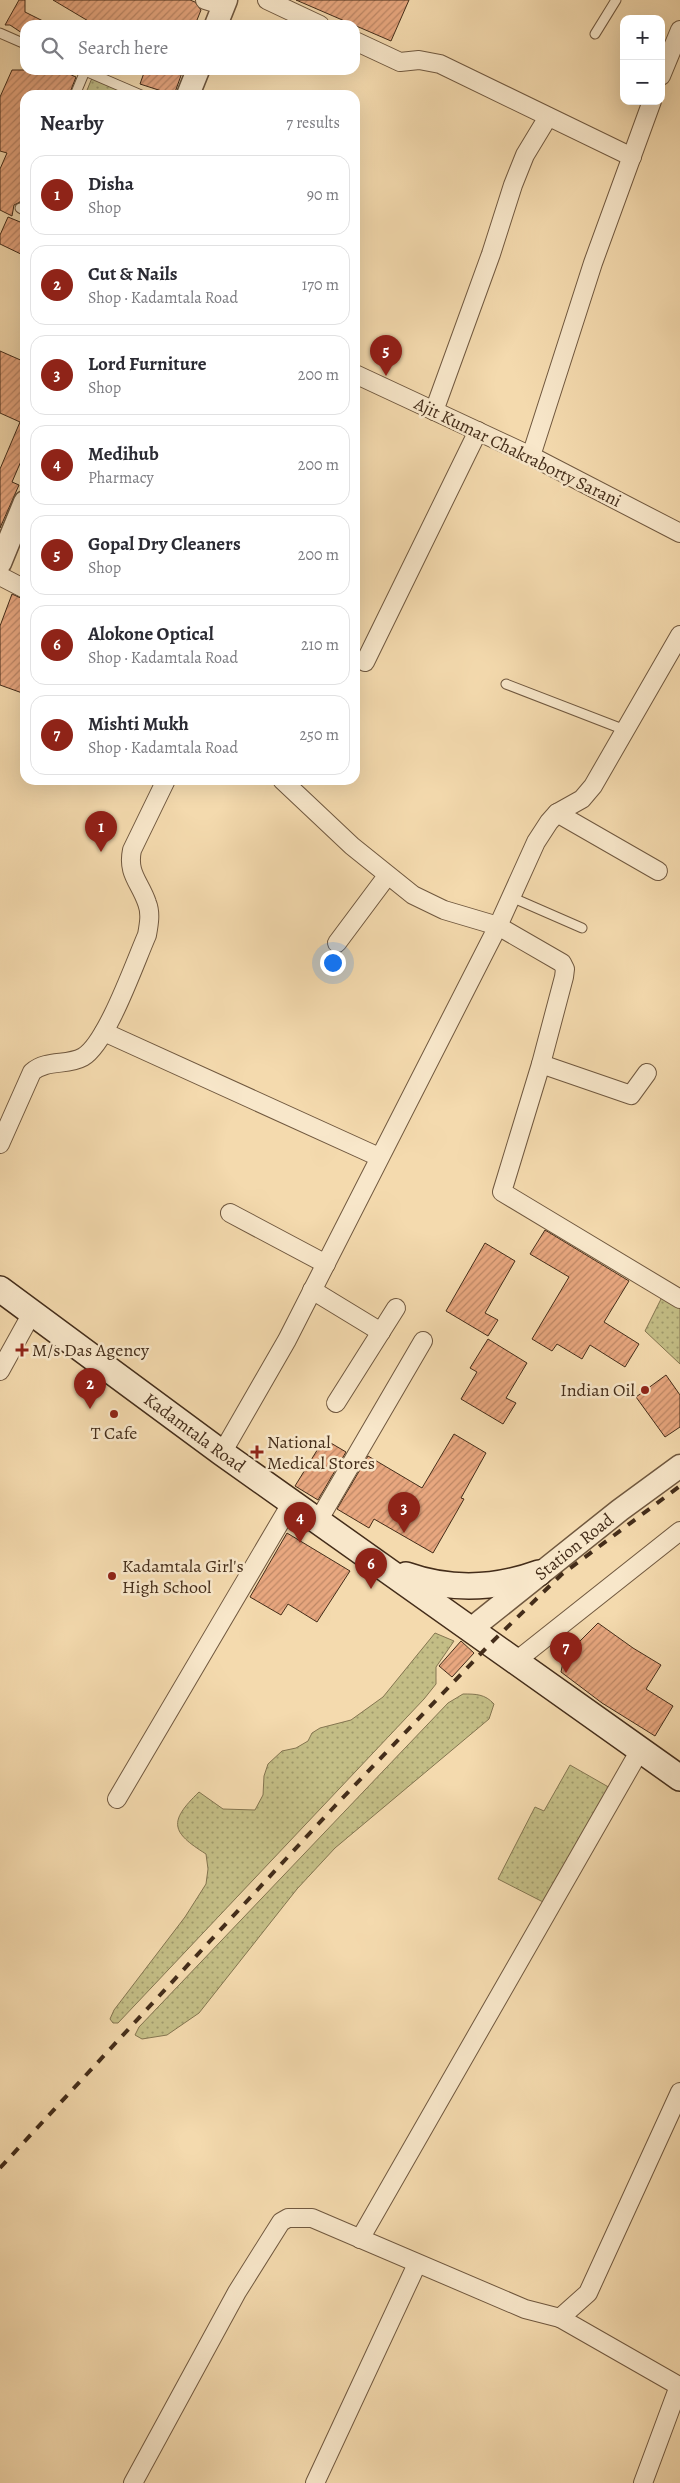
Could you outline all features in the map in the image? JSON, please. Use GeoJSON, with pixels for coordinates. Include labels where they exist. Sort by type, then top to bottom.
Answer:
{"type":"FeatureCollection","features":[{"type":"Feature","properties":{"kind":"main road","name":"Kadamtala Road"},"geometry":{"type":"LineString","coordinates":[[0,1289],[222,1453],[360,1549],[680,1778]]}},
{"type":"Feature","properties":{"kind":"main road"},"geometry":{"type":"LineString","coordinates":[[360,1549],[399,1572],[442,1585],[484,1587],[503,1584],[539,1573]]}},
{"type":"Feature","properties":{"kind":"street"},"geometry":{"type":"LineString","coordinates":[[267,0],[309,20]]}},
{"type":"Feature","properties":{"kind":"street"},"geometry":{"type":"LineString","coordinates":[[665,66],[680,30]]}},
{"type":"Feature","properties":{"kind":"street"},"geometry":{"type":"LineString","coordinates":[[360,43],[400,62],[419,60],[440,64],[632,157]]}},
{"type":"Feature","properties":{"kind":"street"},"geometry":{"type":"LineString","coordinates":[[190,90],[196,75]]}},
{"type":"Feature","properties":{"kind":"street"},"geometry":{"type":"LineString","coordinates":[[531,456],[594,263],[651,105]]}},
{"type":"Feature","properties":{"kind":"street"},"geometry":{"type":"LineString","coordinates":[[434,411],[491,254],[515,180],[525,155],[548,117]]}},
{"type":"Feature","properties":{"kind":"street","name":"Ajit Kumar Chakraborty Sarani"},"geometry":{"type":"LineString","coordinates":[[360,376],[531,456],[680,533]]}},
{"type":"Feature","properties":{"kind":"street"},"geometry":{"type":"LineString","coordinates":[[365,662],[478,431]]}},
{"type":"Feature","properties":{"kind":"street"},"geometry":{"type":"LineString","coordinates":[[2,552],[20,513]]}},
{"type":"Feature","properties":{"kind":"street"},"geometry":{"type":"LineString","coordinates":[[0,576],[20,586]]}},
{"type":"Feature","properties":{"kind":"street"},"geometry":{"type":"LineString","coordinates":[[222,1453],[287,1340],[498,926],[536,842],[548,822],[557,814],[582,799],[593,786],[680,635]]}},
{"type":"Feature","properties":{"kind":"street"},"geometry":{"type":"LineString","coordinates":[[0,1144],[32,1072],[38,1067],[77,1060],[92,1051],[104,1032],[147,934],[150,921],[148,904],[130,863],[132,850],[164,785]]}},
{"type":"Feature","properties":{"kind":"street"},"geometry":{"type":"LineString","coordinates":[[287,785],[387,876],[428,903],[470,919],[498,926],[554,958],[565,969],[541,1064],[502,1192],[680,1300]]}},
{"type":"Feature","properties":{"kind":"street"},"geometry":{"type":"LineString","coordinates":[[557,814],[658,871]]}},
{"type":"Feature","properties":{"kind":"street"},"geometry":{"type":"LineString","coordinates":[[337,943],[387,876]]}},
{"type":"Feature","properties":{"kind":"street"},"geometry":{"type":"LineString","coordinates":[[104,1032],[379,1158]]}},
{"type":"Feature","properties":{"kind":"street"},"geometry":{"type":"LineString","coordinates":[[541,1064],[631,1095],[647,1073]]}},
{"type":"Feature","properties":{"kind":"street"},"geometry":{"type":"LineString","coordinates":[[230,1212],[326,1264]]}},
{"type":"Feature","properties":{"kind":"street"},"geometry":{"type":"LineString","coordinates":[[312,1290],[381,1332]]}},
{"type":"Feature","properties":{"kind":"street"},"geometry":{"type":"LineString","coordinates":[[336,1404],[396,1308]]}},
{"type":"Feature","properties":{"kind":"street"},"geometry":{"type":"LineString","coordinates":[[0,1371],[32,1313]]}},
{"type":"Feature","properties":{"kind":"street"},"geometry":{"type":"LineString","coordinates":[[318,1521],[424,1342]]}},
{"type":"Feature","properties":{"kind":"street","name":"Station Road"},"geometry":{"type":"LineString","coordinates":[[481,1636],[539,1573],[680,1466]]}},
{"type":"Feature","properties":{"kind":"street"},"geometry":{"type":"LineString","coordinates":[[117,1799],[292,1502]]}},
{"type":"Feature","properties":{"kind":"street"},"geometry":{"type":"LineString","coordinates":[[516,1661],[680,1531]]}},
{"type":"Feature","properties":{"kind":"street"},"geometry":{"type":"LineString","coordinates":[[360,2238],[640,1750]]}},
{"type":"Feature","properties":{"kind":"street"},"geometry":{"type":"LineString","coordinates":[[560,2318],[588,2293],[678,2103]]}},
{"type":"Feature","properties":{"kind":"street"},"geometry":{"type":"LineString","coordinates":[[133,2483],[236,2292],[281,2222],[288,2218],[312,2218],[525,2310],[560,2318],[679,2386],[643,2483]]}},
{"type":"Feature","properties":{"kind":"street"},"geometry":{"type":"LineString","coordinates":[[315,2483],[417,2264]]}},
{"type":"Feature","properties":{"kind":"lane"},"geometry":{"type":"LineString","coordinates":[[595,34],[616,0]]}},
{"type":"Feature","properties":{"kind":"lane"},"geometry":{"type":"LineString","coordinates":[[0,33],[20,42]]}},
{"type":"Feature","properties":{"kind":"lane"},"geometry":{"type":"LineString","coordinates":[[76,90],[82,75]]}},
{"type":"Feature","properties":{"kind":"lane"},"geometry":{"type":"LineString","coordinates":[[95,75],[130,90]]}},
{"type":"Feature","properties":{"kind":"lane"},"geometry":{"type":"LineString","coordinates":[[506,684],[625,730]]}},
{"type":"Feature","properties":{"kind":"lane"},"geometry":{"type":"LineString","coordinates":[[511,897],[582,928]]}},
{"type":"Feature","properties":{"kind":"shaded area"},"geometry":{"type":"Polygon","coordinates":[[[92,78],[122,90],[87,90],[92,78]]]}},
{"type":"Feature","properties":{"kind":"shaded area"},"geometry":{"type":"Polygon","coordinates":[[[664,1293],[680,1302],[680,1364],[645,1331],[664,1293]]]}},
{"type":"Feature","properties":{"kind":"shaded area"},"geometry":{"type":"Polygon","coordinates":[[[435,1633],[454,1641],[436,1667],[436,1684],[424,1699],[118,2023],[113,2023],[110,2019],[114,2010],[185,1917],[206,1884],[208,1869],[206,1854],[180,1833],[178,1826],[178,1819],[189,1802],[199,1792],[223,1809],[255,1810],[263,1795],[264,1776],[268,1764],[282,1751],[296,1748],[308,1741],[312,1733],[320,1728],[351,1720],[383,1697],[435,1633]]]}},
{"type":"Feature","properties":{"kind":"shaded area"},"geometry":{"type":"Polygon","coordinates":[[[463,1694],[480,1695],[491,1701],[494,1704],[489,1719],[335,1848],[297,1889],[199,2013],[167,2035],[142,2039],[135,2035],[139,2027],[448,1703],[463,1694]]]}},
{"type":"Feature","properties":{"kind":"shaded area"},"geometry":{"type":"Polygon","coordinates":[[[570,1765],[612,1789],[545,1903],[498,1879],[535,1807],[544,1811],[570,1765]]]}},
{"type":"Feature","properties":{"kind":"building"},"geometry":{"type":"Polygon","coordinates":[[[19,0],[25,0],[25,12],[41,20],[20,20],[20,32],[10,25],[5,25],[19,0]]]}},
{"type":"Feature","properties":{"kind":"building"},"geometry":{"type":"Polygon","coordinates":[[[53,0],[190,0],[195,2],[201,10],[197,20],[87,20],[53,0]]]}},
{"type":"Feature","properties":{"kind":"building"},"geometry":{"type":"Polygon","coordinates":[[[296,0],[409,0],[391,41],[360,28],[360,20],[342,20],[296,0]]]}},
{"type":"Feature","properties":{"kind":"building"},"geometry":{"type":"Polygon","coordinates":[[[12,70],[20,70],[20,75],[71,75],[76,77],[71,90],[20,90],[20,202],[14,205],[12,216],[0,210],[0,169],[7,153],[0,151],[0,97],[12,70]]]}},
{"type":"Feature","properties":{"kind":"building"},"geometry":{"type":"Polygon","coordinates":[[[143,75],[181,75],[176,90],[159,90],[140,84],[143,75]]]}},
{"type":"Feature","properties":{"kind":"building"},"geometry":{"type":"Polygon","coordinates":[[[8,217],[20,222],[20,254],[0,244],[0,235],[8,217]]]}},
{"type":"Feature","properties":{"kind":"building"},"geometry":{"type":"Polygon","coordinates":[[[0,351],[20,360],[20,422],[0,413],[0,351]]]}},
{"type":"Feature","properties":{"kind":"building"},"geometry":{"type":"Polygon","coordinates":[[[20,422],[20,464],[12,482],[19,485],[0,528],[0,469],[20,422]]]}},
{"type":"Feature","properties":{"kind":"building"},"geometry":{"type":"Polygon","coordinates":[[[12,594],[20,598],[20,692],[0,685],[0,626],[12,594]]]}},
{"type":"Feature","properties":{"kind":"building"},"geometry":{"type":"Polygon","coordinates":[[[545,1230],[629,1281],[604,1322],[639,1344],[625,1367],[590,1345],[582,1359],[557,1344],[552,1351],[532,1339],[569,1277],[530,1254],[545,1230]]]}},
{"type":"Feature","properties":{"kind":"building"},"geometry":{"type":"Polygon","coordinates":[[[485,1243],[515,1261],[485,1313],[498,1320],[488,1336],[446,1311],[485,1243]]]}},
{"type":"Feature","properties":{"kind":"building"},"geometry":{"type":"Polygon","coordinates":[[[488,1339],[527,1363],[506,1398],[516,1403],[503,1424],[461,1399],[477,1372],[470,1368],[488,1339]]]}},
{"type":"Feature","properties":{"kind":"building"},"geometry":{"type":"Polygon","coordinates":[[[666,1375],[680,1395],[680,1427],[665,1437],[636,1397],[666,1375]]]}},
{"type":"Feature","properties":{"kind":"building"},"geometry":{"type":"Polygon","coordinates":[[[454,1434],[486,1453],[461,1498],[464,1499],[433,1553],[374,1519],[369,1528],[337,1509],[368,1456],[422,1488],[454,1434]]]}},
{"type":"Feature","properties":{"kind":"building"},"geometry":{"type":"Polygon","coordinates":[[[324,1439],[346,1452],[318,1500],[295,1486],[324,1439]]]}},
{"type":"Feature","properties":{"kind":"building"},"geometry":{"type":"Polygon","coordinates":[[[287,1533],[350,1571],[317,1622],[288,1604],[281,1615],[250,1597],[287,1533]]]}},
{"type":"Feature","properties":{"kind":"building"},"geometry":{"type":"Polygon","coordinates":[[[598,1623],[661,1665],[646,1689],[673,1706],[655,1736],[602,1703],[561,1672],[564,1657],[598,1623]]]}},
{"type":"Feature","properties":{"kind":"building"},"geometry":{"type":"Polygon","coordinates":[[[461,1641],[474,1653],[452,1677],[439,1666],[461,1641]]]}},
{"type":"Feature","properties":{"kind":"railway"},"geometry":{"type":"LineString","coordinates":[[0,2168],[334,1807],[491,1643],[561,1575],[680,1486]]}},
{"type":"Feature","properties":{"kind":"place","name":"Gopal Dry Cleaners"},"geometry":{"type":"Point","coordinates":[386,376]}},
{"type":"Feature","properties":{"kind":"place","name":"Disha"},"geometry":{"type":"Point","coordinates":[101,852]}},
{"type":"Feature","properties":{"kind":"place","name":"M/s Das Agency"},"geometry":{"type":"Point","coordinates":[22,1350]}},
{"type":"Feature","properties":{"kind":"place","name":"Indian Oil"},"geometry":{"type":"Point","coordinates":[645,1390]}},
{"type":"Feature","properties":{"kind":"place","name":"Cut & Nails"},"geometry":{"type":"Point","coordinates":[90,1409]}},
{"type":"Feature","properties":{"kind":"place","name":"T Cafe"},"geometry":{"type":"Point","coordinates":[114,1414]}},
{"type":"Feature","properties":{"kind":"place","name":"National Medical Stores"},"geometry":{"type":"Point","coordinates":[257,1452]}},
{"type":"Feature","properties":{"kind":"place","name":"Lord Furniture"},"geometry":{"type":"Point","coordinates":[404,1533]}},
{"type":"Feature","properties":{"kind":"place","name":"Medihub"},"geometry":{"type":"Point","coordinates":[300,1543]}},
{"type":"Feature","properties":{"kind":"place","name":"Kadamtala Girl's High School"},"geometry":{"type":"Point","coordinates":[112,1576]}},
{"type":"Feature","properties":{"kind":"place","name":"Alokone Optical"},"geometry":{"type":"Point","coordinates":[371,1589]}},
{"type":"Feature","properties":{"kind":"place","name":"Mishti Mukh"},"geometry":{"type":"Point","coordinates":[566,1673]}}]}
